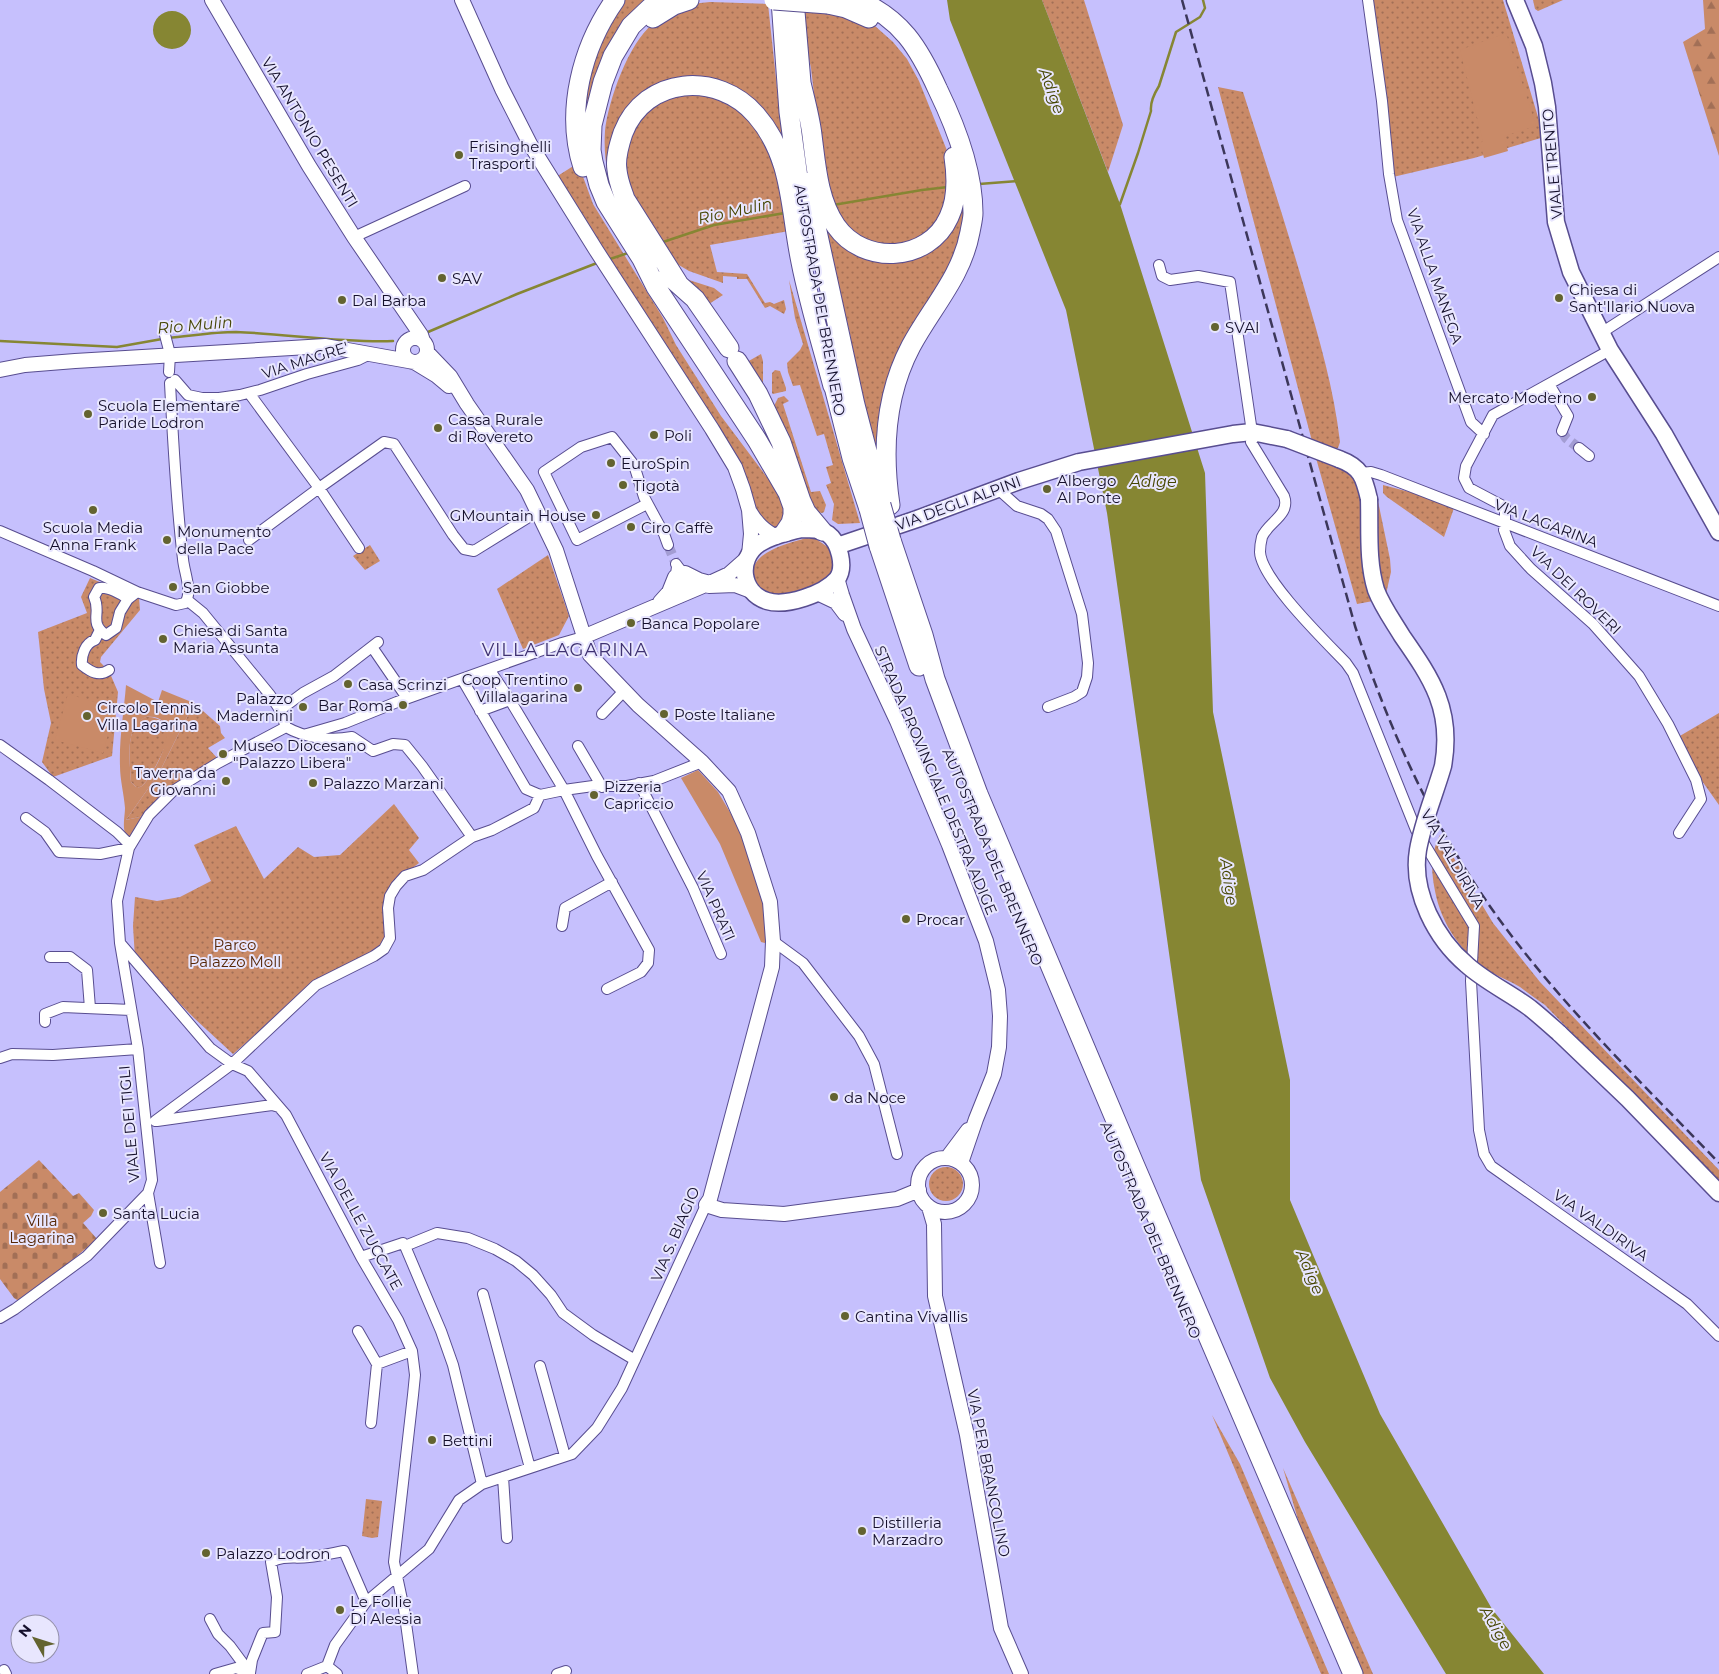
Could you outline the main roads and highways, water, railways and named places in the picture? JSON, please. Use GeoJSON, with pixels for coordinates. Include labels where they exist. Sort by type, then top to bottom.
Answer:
{"type":"FeatureCollection","features":[{"type":"Feature","properties":{"kind":"highway"},"geometry":{"type":"LineString","coordinates":[[615,0],[600,24],[586,56],[579,81],[577,126],[580,157],[595,201],[633,237]]}},
{"type":"Feature","properties":{"kind":"highway"},"geometry":{"type":"LineString","coordinates":[[662,0],[640,16],[622,38],[603,82],[592,125],[591,150],[599,185],[606,202],[633,237],[660,269],[695,299],[733,354],[754,388],[782,442],[804,507],[822,531]]}},
{"type":"Feature","properties":{"kind":"highway"},"geometry":{"type":"LineString","coordinates":[[633,237],[604,171],[601,151],[603,117],[621,62],[629,45],[639,31],[660,13],[674,5],[689,0]]}},
{"type":"Feature","properties":{"kind":"highway"},"geometry":{"type":"LineString","coordinates":[[774,0],[828,4],[846,8],[874,20],[892,34],[905,48],[932,98],[962,173]]}},
{"type":"Feature","properties":{"kind":"highway","name":"AUTOSTRADA DEL BRENNERO"},"geometry":{"type":"LineString","coordinates":[[780,0],[789,112],[811,222],[889,541],[945,740],[968,800],[1341,1674]]}},
{"type":"Feature","properties":{"kind":"highway","name":"AUTOSTRADA DEL BRENNERO"},"geometry":{"type":"LineString","coordinates":[[794,0],[801,83],[806,197]]}},
{"type":"Feature","properties":{"kind":"highway"},"geometry":{"type":"LineString","coordinates":[[857,0],[886,15],[914,43],[955,128],[962,173],[963,194],[974,214],[968,246],[958,270],[912,346],[895,384],[888,415],[886,448],[887,482],[880,506]]}},
{"type":"Feature","properties":{"kind":"highway"},"geometry":{"type":"LineString","coordinates":[[781,535],[791,523],[793,515],[793,507],[788,493],[757,440],[656,287],[633,263],[633,237],[617,170],[620,142],[625,128],[640,108],[663,91],[677,87],[699,85],[715,88],[729,93],[746,105],[767,129],[786,172],[806,197]]}},
{"type":"Feature","properties":{"kind":"highway"},"geometry":{"type":"LineString","coordinates":[[811,222],[841,232],[862,248],[881,254],[906,252],[929,241],[942,229],[963,194]]}},
{"type":"Feature","properties":{"kind":"highway","name":"AUTOSTRADA DEL BRENNERO"},"geometry":{"type":"LineString","coordinates":[[811,222],[833,386],[852,458],[880,506]]}},
{"type":"Feature","properties":{"kind":"highway","name":"AUTOSTRADA DEL BRENNERO"},"geometry":{"type":"LineString","coordinates":[[889,541],[923,635],[935,679],[982,802],[1353,1674]]}},
{"type":"Feature","properties":{"kind":"main road","name":"VIA ANTONIO PESENTI"},"geometry":{"type":"LineString","coordinates":[[212,0],[309,166],[408,323],[405,343]]}},
{"type":"Feature","properties":{"kind":"main road"},"geometry":{"type":"LineString","coordinates":[[462,0],[502,89],[530,144],[735,467],[744,489],[749,510],[751,534],[748,557],[745,564],[746,582],[751,591],[760,599],[779,603],[816,593],[837,578],[841,564],[837,546],[827,533],[802,529],[760,543],[748,557],[728,574],[583,637]]}},
{"type":"Feature","properties":{"kind":"main road","name":"VIALE TRENTO"},"geometry":{"type":"LineString","coordinates":[[1515,0],[1534,46],[1543,83],[1547,107],[1556,222],[1571,272],[1610,350],[1664,434],[1719,532]]}},
{"type":"Feature","properties":{"kind":"main road","name":"VIA ANTONIO PESENTI"},"geometry":{"type":"LineString","coordinates":[[382,280],[421,335],[425,347],[450,376],[467,404]]}},
{"type":"Feature","properties":{"kind":"main road"},"geometry":{"type":"LineString","coordinates":[[0,370],[167,343],[326,346],[370,354],[414,362],[422,359],[425,347],[413,338],[389,352],[370,354]]}},
{"type":"Feature","properties":{"kind":"main road"},"geometry":{"type":"LineString","coordinates":[[405,343],[403,352],[408,359],[442,380],[467,404]]}},
{"type":"Feature","properties":{"kind":"main road","name":"VIA S. BIAGIO"},"geometry":{"type":"LineString","coordinates":[[467,404],[527,490],[556,550],[590,655],[624,696],[702,762],[729,790],[748,833],[770,902],[773,941],[772,967],[710,1199],[706,1205],[722,1210],[784,1214],[897,1199],[919,1190]]}},
{"type":"Feature","properties":{"kind":"main road","name":"VIA DEGLI ALPINI"},"geometry":{"type":"LineString","coordinates":[[837,546],[1079,462],[1217,436],[1252,432],[1287,439],[1350,463],[1361,473],[1369,499],[1370,558],[1376,591],[1392,620],[1434,684],[1444,718],[1446,733],[1444,758],[1418,851],[1418,879],[1422,895],[1427,910],[1442,940],[1466,965],[1530,1008],[1559,1033],[1628,1098],[1719,1193]]}},
{"type":"Feature","properties":{"kind":"main road"},"geometry":{"type":"LineString","coordinates":[[749,510],[763,530],[781,535]]}},
{"type":"Feature","properties":{"kind":"main road"},"geometry":{"type":"LineString","coordinates":[[658,605],[669,592],[678,570],[707,584],[735,585],[751,591]]}},
{"type":"Feature","properties":{"kind":"main road","name":"STRADA PROVINCIALE DESTRA ADIGE"},"geometry":{"type":"LineString","coordinates":[[837,578],[854,629],[949,845],[986,941],[998,990],[1000,1016],[999,1047],[994,1074],[961,1163]]}},
{"type":"Feature","properties":{"kind":"main road","name":"STRADA PROVINCIALE DESTRA ADIGE"},"geometry":{"type":"LineString","coordinates":[[816,593],[836,602],[854,629]]}},
{"type":"Feature","properties":{"kind":"main road","name":"STRADA PROVINCIALE DESTRA ADIGE"},"geometry":{"type":"LineString","coordinates":[[947,1158],[976,1119]]}},
{"type":"Feature","properties":{"kind":"main road"},"geometry":{"type":"LineString","coordinates":[[947,1158],[961,1163],[971,1177],[971,1194],[966,1202],[952,1212],[944,1212],[929,1207],[924,1202],[919,1190],[921,1174],[925,1168],[931,1162],[947,1158]]}},
{"type":"Feature","properties":{"kind":"main road"},"geometry":{"type":"LineString","coordinates":[[929,1207],[934,1224],[935,1275]]}},
{"type":"Feature","properties":{"kind":"main road"},"geometry":{"type":"LineString","coordinates":[[935,1275],[941,1220],[944,1212]]}},
{"type":"Feature","properties":{"kind":"main road","name":"VIA PER BRANCOLINO"},"geometry":{"type":"LineString","coordinates":[[935,1275],[935,1296],[967,1435],[1001,1628],[1021,1674]]}},
{"type":"Feature","properties":{"kind":"water","name":"Adige"},"geometry":{"type":"Polygon","coordinates":[[[947,0],[1042,0],[1120,204],[1205,473],[1213,712],[1290,1080],[1290,1200],[1380,1414],[1492,1609],[1544,1674],[1446,1674],[1305,1442],[1270,1378],[1201,1180],[1107,513],[1066,310],[950,20],[947,0]]]}},
{"type":"Feature","properties":{"kind":"water"},"geometry":{"type":"Polygon","coordinates":[[[172,11],[179,12],[185,17],[190,23],[190,37],[185,43],[179,48],[172,49],[165,48],[159,43],[154,37],[153,30],[154,23],[159,17],[165,12],[172,11]]]}},
{"type":"Feature","properties":{"kind":"waterway"},"geometry":{"type":"LineString","coordinates":[[1120,204],[1176,32],[1200,17],[1205,8],[1203,0]]}},
{"type":"Feature","properties":{"kind":"waterway","name":"Rio Mulin"},"geometry":{"type":"LineString","coordinates":[[979,184],[1018,181]]}},
{"type":"Feature","properties":{"kind":"waterway","name":"Rio Mulin"},"geometry":{"type":"LineString","coordinates":[[833,205],[948,187]]}},
{"type":"Feature","properties":{"kind":"waterway","name":"Rio Mulin"},"geometry":{"type":"LineString","coordinates":[[660,243],[714,225],[785,213]]}},
{"type":"Feature","properties":{"kind":"waterway","name":"Rio Mulin"},"geometry":{"type":"LineString","coordinates":[[607,260],[628,253]]}},
{"type":"Feature","properties":{"kind":"waterway","name":"Rio Mulin"},"geometry":{"type":"LineString","coordinates":[[428,332],[517,294],[597,263]]}},
{"type":"Feature","properties":{"kind":"waterway","name":"Rio Mulin"},"geometry":{"type":"LineString","coordinates":[[168,338],[236,332],[354,341],[393,341]]}},
{"type":"Feature","properties":{"kind":"waterway","name":"Rio Mulin"},"geometry":{"type":"LineString","coordinates":[[0,341],[117,347],[162,339]]}},
{"type":"Feature","properties":{"kind":"tunnel"},"geometry":{"type":"LineString","coordinates":[[1562,431],[1566,438],[1579,448]]}},
{"type":"Feature","properties":{"kind":"tunnel"},"geometry":{"type":"LineString","coordinates":[[668,545],[676,564]]}},
{"type":"Feature","properties":{"kind":"railway"},"geometry":{"type":"LineString","coordinates":[[1182,0],[1355,626],[1397,738],[1431,810],[1451,845],[1494,912],[1519,946],[1573,1010],[1719,1163]]}},
{"type":"Feature","properties":{"kind":"place","name":"Frisinghelli Trasporti"},"geometry":{"type":"Point","coordinates":[459,155]}},
{"type":"Feature","properties":{"kind":"place","name":"SAV"},"geometry":{"type":"Point","coordinates":[442,278]}},
{"type":"Feature","properties":{"kind":"place","name":"Chiesa di Sant'Ilario Nuova"},"geometry":{"type":"Point","coordinates":[1559,298]}},
{"type":"Feature","properties":{"kind":"place","name":"Dal Barba"},"geometry":{"type":"Point","coordinates":[342,300]}},
{"type":"Feature","properties":{"kind":"place","name":"SVAI"},"geometry":{"type":"Point","coordinates":[1215,327]}},
{"type":"Feature","properties":{"kind":"place","name":"Mercato Moderno"},"geometry":{"type":"Point","coordinates":[1592,397]}},
{"type":"Feature","properties":{"kind":"place","name":"Scuola Elementare Paride Lodron"},"geometry":{"type":"Point","coordinates":[88,414]}},
{"type":"Feature","properties":{"kind":"place","name":"Cassa Rurale di Rovereto"},"geometry":{"type":"Point","coordinates":[438,428]}},
{"type":"Feature","properties":{"kind":"place","name":"Poli"},"geometry":{"type":"Point","coordinates":[654,435]}},
{"type":"Feature","properties":{"kind":"place","name":"EuroSpin"},"geometry":{"type":"Point","coordinates":[611,463]}},
{"type":"Feature","properties":{"kind":"place","name":"Tigotà"},"geometry":{"type":"Point","coordinates":[623,485]}},
{"type":"Feature","properties":{"kind":"place","name":"Albergo Al Ponte"},"geometry":{"type":"Point","coordinates":[1047,489]}},
{"type":"Feature","properties":{"kind":"place","name":"Scuola Media Anna Frank"},"geometry":{"type":"Point","coordinates":[93,510]}},
{"type":"Feature","properties":{"kind":"place","name":"GMountain House"},"geometry":{"type":"Point","coordinates":[596,515]}},
{"type":"Feature","properties":{"kind":"place","name":"Ciro Caffè"},"geometry":{"type":"Point","coordinates":[631,527]}},
{"type":"Feature","properties":{"kind":"place","name":"Monumento della Pace"},"geometry":{"type":"Point","coordinates":[167,540]}},
{"type":"Feature","properties":{"kind":"place","name":"San Giobbe"},"geometry":{"type":"Point","coordinates":[173,587]}},
{"type":"Feature","properties":{"kind":"place","name":"Banca Popolare"},"geometry":{"type":"Point","coordinates":[631,623]}},
{"type":"Feature","properties":{"kind":"place","name":"Chiesa di Santa Maria Assunta"},"geometry":{"type":"Point","coordinates":[163,639]}},
{"type":"Feature","properties":{"kind":"place","name":"Casa Scrinzi"},"geometry":{"type":"Point","coordinates":[348,684]}},
{"type":"Feature","properties":{"kind":"place","name":"Coop Trentino Villalagarina"},"geometry":{"type":"Point","coordinates":[578,688]}},
{"type":"Feature","properties":{"kind":"place","name":"Bar Roma"},"geometry":{"type":"Point","coordinates":[403,705]}},
{"type":"Feature","properties":{"kind":"place","name":"Palazzo Madernini"},"geometry":{"type":"Point","coordinates":[303,707]}},
{"type":"Feature","properties":{"kind":"place","name":"Poste Italiane"},"geometry":{"type":"Point","coordinates":[664,714]}},
{"type":"Feature","properties":{"kind":"place","name":"Circolo Tennis Villa Lagarina"},"geometry":{"type":"Point","coordinates":[87,716]}},
{"type":"Feature","properties":{"kind":"place","name":"Museo Diocesano \"Palazzo Libera\""},"geometry":{"type":"Point","coordinates":[223,754]}},
{"type":"Feature","properties":{"kind":"place","name":"Taverna da Giovanni"},"geometry":{"type":"Point","coordinates":[226,781]}},
{"type":"Feature","properties":{"kind":"place","name":"Palazzo Marzani"},"geometry":{"type":"Point","coordinates":[313,783]}},
{"type":"Feature","properties":{"kind":"place","name":"Pizzeria Capriccio"},"geometry":{"type":"Point","coordinates":[594,795]}},
{"type":"Feature","properties":{"kind":"place","name":"Procar"},"geometry":{"type":"Point","coordinates":[906,919]}},
{"type":"Feature","properties":{"kind":"place","name":"da Noce"},"geometry":{"type":"Point","coordinates":[834,1097]}},
{"type":"Feature","properties":{"kind":"place","name":"Santa Lucia"},"geometry":{"type":"Point","coordinates":[103,1213]}},
{"type":"Feature","properties":{"kind":"place","name":"Cantina Vivallis"},"geometry":{"type":"Point","coordinates":[845,1316]}},
{"type":"Feature","properties":{"kind":"place","name":"Bettini"},"geometry":{"type":"Point","coordinates":[432,1440]}},
{"type":"Feature","properties":{"kind":"place","name":"Distilleria Marzadro"},"geometry":{"type":"Point","coordinates":[862,1531]}},
{"type":"Feature","properties":{"kind":"place","name":"Palazzo Lodron"},"geometry":{"type":"Point","coordinates":[206,1553]}},
{"type":"Feature","properties":{"kind":"place","name":"Le Follie Di Alessia"},"geometry":{"type":"Point","coordinates":[340,1610]}},
{"type":"Feature","properties":{"kind":"district","name":"VILLA LAGARINA"},"geometry":{"type":"Point","coordinates":[565,650]}},
{"type":"Feature","properties":{"kind":"park label","name":"Parco Palazzo Moll"},"geometry":{"type":"Point","coordinates":[235,952]}},
{"type":"Feature","properties":{"kind":"park label","name":"Villa Lagarina"},"geometry":{"type":"Point","coordinates":[42,1228]}}]}
